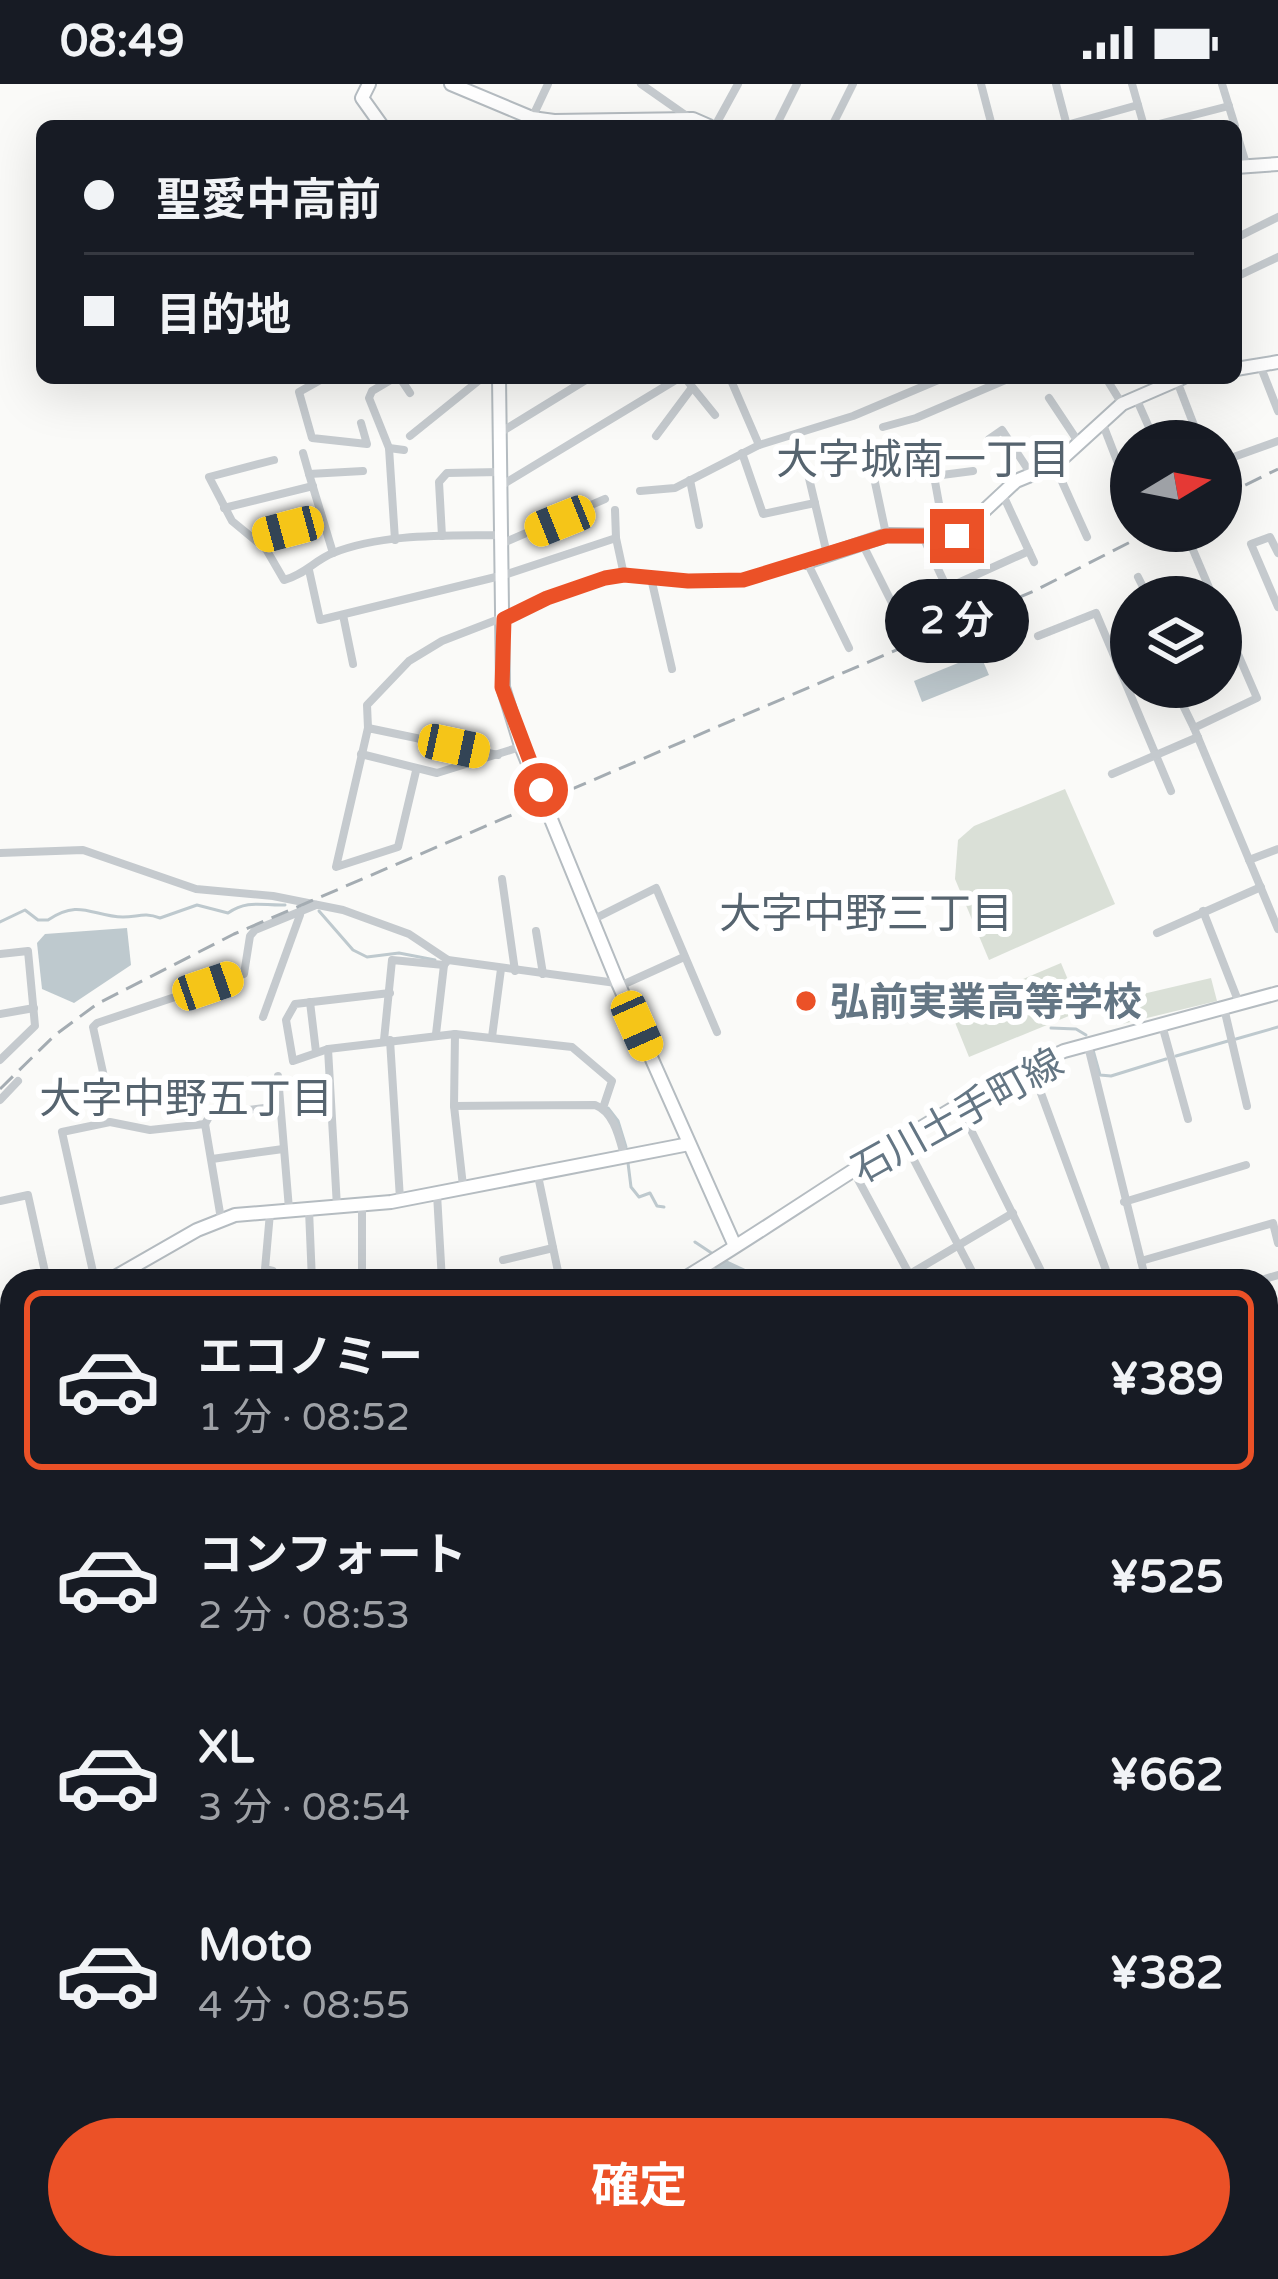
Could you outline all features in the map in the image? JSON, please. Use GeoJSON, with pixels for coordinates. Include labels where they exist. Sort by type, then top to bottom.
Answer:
{"type":"FeatureCollection","features":[{"type":"Feature","properties":{"kind":"street"},"geometry":{"type":"LineString","coordinates":[[353,84],[378,120]]}},
{"type":"Feature","properties":{"kind":"street"},"geometry":{"type":"LineString","coordinates":[[362,98],[369,84]]}},
{"type":"Feature","properties":{"kind":"street"},"geometry":{"type":"LineString","coordinates":[[452,84],[539,120]]}},
{"type":"Feature","properties":{"kind":"street"},"geometry":{"type":"LineString","coordinates":[[532,118],[548,84]]}},
{"type":"Feature","properties":{"kind":"street"},"geometry":{"type":"LineString","coordinates":[[641,84],[693,119]]}},
{"type":"Feature","properties":{"kind":"street"},"geometry":{"type":"LineString","coordinates":[[716,120],[738,84]]}},
{"type":"Feature","properties":{"kind":"street"},"geometry":{"type":"LineString","coordinates":[[779,120],[796,84]]}},
{"type":"Feature","properties":{"kind":"street"},"geometry":{"type":"LineString","coordinates":[[835,120],[854,84]]}},
{"type":"Feature","properties":{"kind":"street"},"geometry":{"type":"LineString","coordinates":[[981,84],[990,120]]}},
{"type":"Feature","properties":{"kind":"street"},"geometry":{"type":"LineString","coordinates":[[1056,84],[1065,120]]}},
{"type":"Feature","properties":{"kind":"street"},"geometry":{"type":"LineString","coordinates":[[1132,84],[1144,120]]}},
{"type":"Feature","properties":{"kind":"street"},"geometry":{"type":"LineString","coordinates":[[1222,84],[1232,120]]}},
{"type":"Feature","properties":{"kind":"street"},"geometry":{"type":"LineString","coordinates":[[1087,120],[1138,105]]}},
{"type":"Feature","properties":{"kind":"street"},"geometry":{"type":"LineString","coordinates":[[1171,120],[1228,106]]}},
{"type":"Feature","properties":{"kind":"street"},"geometry":{"type":"LineString","coordinates":[[665,120],[693,119]]}},
{"type":"Feature","properties":{"kind":"street"},"geometry":{"type":"LineString","coordinates":[[1242,165],[1277,161]]}},
{"type":"Feature","properties":{"kind":"street"},"geometry":{"type":"LineString","coordinates":[[1242,235],[1278,217]]}},
{"type":"Feature","properties":{"kind":"street"},"geometry":{"type":"LineString","coordinates":[[1242,274],[1278,256]]}},
{"type":"Feature","properties":{"kind":"street"},"geometry":{"type":"LineString","coordinates":[[1242,368],[1278,362]]}},
{"type":"Feature","properties":{"kind":"street"},"geometry":{"type":"LineString","coordinates":[[1260,365],[1278,411]]}},
{"type":"Feature","properties":{"kind":"street"},"geometry":{"type":"LineString","coordinates":[[314,384],[299,392],[312,438],[367,444],[361,423]]}},
{"type":"Feature","properties":{"kind":"street"},"geometry":{"type":"LineString","coordinates":[[385,384],[369,398],[389,448],[395,540]]}},
{"type":"Feature","properties":{"kind":"street"},"geometry":{"type":"LineString","coordinates":[[402,384],[410,393]]}},
{"type":"Feature","properties":{"kind":"street"},"geometry":{"type":"LineString","coordinates":[[410,436],[475,384]]}},
{"type":"Feature","properties":{"kind":"street"},"geometry":{"type":"LineString","coordinates":[[499,384],[502,687],[521,746],[618,985],[735,1246]]}},
{"type":"Feature","properties":{"kind":"street"},"geometry":{"type":"LineString","coordinates":[[501,432],[579,384]]}},
{"type":"Feature","properties":{"kind":"street"},"geometry":{"type":"LineString","coordinates":[[442,536],[440,482],[447,472],[502,478],[671,384]]}},
{"type":"Feature","properties":{"kind":"street"},"geometry":{"type":"LineString","coordinates":[[687,384],[715,415]]}},
{"type":"Feature","properties":{"kind":"street"},"geometry":{"type":"LineString","coordinates":[[733,384],[759,445]]}},
{"type":"Feature","properties":{"kind":"street"},"geometry":{"type":"LineString","coordinates":[[640,490],[675,488],[759,445],[853,416],[929,384]]}},
{"type":"Feature","properties":{"kind":"street"},"geometry":{"type":"LineString","coordinates":[[883,427],[996,384]]}},
{"type":"Feature","properties":{"kind":"street"},"geometry":{"type":"LineString","coordinates":[[1110,384],[1122,404]]}},
{"type":"Feature","properties":{"kind":"street"},"geometry":{"type":"LineString","coordinates":[[416,771],[398,848],[336,867],[368,728],[367,705],[409,661],[442,641],[547,598],[624,575],[743,580],[886,536],[957,536],[1016,481],[1055,465],[1122,404],[1166,384]]}},
{"type":"Feature","properties":{"kind":"street"},"geometry":{"type":"LineString","coordinates":[[1181,384],[1193,420]]}},
{"type":"Feature","properties":{"kind":"street"},"geometry":{"type":"LineString","coordinates":[[656,436],[691,389]]}},
{"type":"Feature","properties":{"kind":"street"},"geometry":{"type":"LineString","coordinates":[[1136,396],[1146,420]]}},
{"type":"Feature","properties":{"kind":"street"},"geometry":{"type":"LineString","coordinates":[[1049,398],[1079,443]]}},
{"type":"Feature","properties":{"kind":"street"},"geometry":{"type":"LineString","coordinates":[[1102,420],[1110,441]]}},
{"type":"Feature","properties":{"kind":"street"},"geometry":{"type":"LineString","coordinates":[[989,440],[1002,430],[1031,475]]}},
{"type":"Feature","properties":{"kind":"street"},"geometry":{"type":"LineString","coordinates":[[1242,454],[1278,440]]}},
{"type":"Feature","properties":{"kind":"street"},"geometry":{"type":"LineString","coordinates":[[389,448],[404,450]]}},
{"type":"Feature","properties":{"kind":"street"},"geometry":{"type":"LineString","coordinates":[[303,452],[333,553]]}},
{"type":"Feature","properties":{"kind":"street"},"geometry":{"type":"LineString","coordinates":[[742,453],[763,514],[815,503]]}},
{"type":"Feature","properties":{"kind":"street"},"geometry":{"type":"LineString","coordinates":[[804,457],[827,554]]}},
{"type":"Feature","properties":{"kind":"street"},"geometry":{"type":"LineString","coordinates":[[274,460],[208,477],[224,508],[266,549],[284,580],[333,553],[442,536],[503,539],[605,499]]}},
{"type":"Feature","properties":{"kind":"street"},"geometry":{"type":"LineString","coordinates":[[1055,465],[1087,537]]}},
{"type":"Feature","properties":{"kind":"street"},"geometry":{"type":"LineString","coordinates":[[309,474],[363,471]]}},
{"type":"Feature","properties":{"kind":"street"},"geometry":{"type":"LineString","coordinates":[[886,536],[873,473],[934,476],[973,471]]}},
{"type":"Feature","properties":{"kind":"street"},"geometry":{"type":"LineString","coordinates":[[934,476],[945,538]]}},
{"type":"Feature","properties":{"kind":"street"},"geometry":{"type":"LineString","coordinates":[[690,480],[699,525]]}},
{"type":"Feature","properties":{"kind":"street"},"geometry":{"type":"LineString","coordinates":[[224,508],[313,486]]}},
{"type":"Feature","properties":{"kind":"street"},"geometry":{"type":"LineString","coordinates":[[1002,494],[1034,562]]}},
{"type":"Feature","properties":{"kind":"street"},"geometry":{"type":"LineString","coordinates":[[615,510],[624,575]]}},
{"type":"Feature","properties":{"kind":"street"},"geometry":{"type":"LineString","coordinates":[[253,538],[322,519]]}},
{"type":"Feature","properties":{"kind":"street"},"geometry":{"type":"LineString","coordinates":[[923,537],[947,588],[1029,551]]}},
{"type":"Feature","properties":{"kind":"street"},"geometry":{"type":"LineString","coordinates":[[1277,601],[1251,544],[1270,537],[1278,554]]}},
{"type":"Feature","properties":{"kind":"street"},"geometry":{"type":"LineString","coordinates":[[309,570],[320,620],[504,575],[616,538]]}},
{"type":"Feature","properties":{"kind":"street"},"geometry":{"type":"LineString","coordinates":[[861,542],[904,629]]}},
{"type":"Feature","properties":{"kind":"street"},"geometry":{"type":"LineString","coordinates":[[807,562],[849,648]]}},
{"type":"Feature","properties":{"kind":"street"},"geometry":{"type":"LineString","coordinates":[[651,578],[672,669]]}},
{"type":"Feature","properties":{"kind":"street"},"geometry":{"type":"LineString","coordinates":[[1038,636],[1096,613],[1171,791]]}},
{"type":"Feature","properties":{"kind":"street"},"geometry":{"type":"LineString","coordinates":[[343,615],[352,664]]}},
{"type":"Feature","properties":{"kind":"street"},"geometry":{"type":"LineString","coordinates":[[1242,663],[1257,698],[1242,707]]}},
{"type":"Feature","properties":{"kind":"street"},"geometry":{"type":"LineString","coordinates":[[1184,708],[1278,929]]}},
{"type":"Feature","properties":{"kind":"street"},"geometry":{"type":"LineString","coordinates":[[1112,774],[1240,708]]}},
{"type":"Feature","properties":{"kind":"street"},"geometry":{"type":"LineString","coordinates":[[368,728],[497,755]]}},
{"type":"Feature","properties":{"kind":"street"},"geometry":{"type":"LineString","coordinates":[[361,754],[437,773],[521,746]]}},
{"type":"Feature","properties":{"kind":"street"},"geometry":{"type":"LineString","coordinates":[[1250,860],[1278,849]]}},
{"type":"Feature","properties":{"kind":"street"},"geometry":{"type":"LineString","coordinates":[[0,853],[83,850],[196,889],[317,904],[386,924],[446,963]]}},
{"type":"Feature","properties":{"kind":"street"},"geometry":{"type":"LineString","coordinates":[[502,879],[515,970]]}},
{"type":"Feature","properties":{"kind":"street"},"geometry":{"type":"LineString","coordinates":[[1157,933],[1262,887]]}},
{"type":"Feature","properties":{"kind":"street"},"geometry":{"type":"LineString","coordinates":[[592,920],[656,888],[717,1032]]}},
{"type":"Feature","properties":{"kind":"street"},"geometry":{"type":"LineString","coordinates":[[107,1095],[93,1028],[97,1023],[244,974],[250,935],[255,930],[317,904]]}},
{"type":"Feature","properties":{"kind":"street"},"geometry":{"type":"LineString","coordinates":[[1203,911],[1238,1003]]}},
{"type":"Feature","properties":{"kind":"street"},"geometry":{"type":"LineString","coordinates":[[262,1017],[300,913]]}},
{"type":"Feature","properties":{"kind":"street"},"geometry":{"type":"LineString","coordinates":[[536,931],[543,974]]}},
{"type":"Feature","properties":{"kind":"street"},"geometry":{"type":"LineString","coordinates":[[0,954],[28,951],[35,1026],[0,1060]]}},
{"type":"Feature","properties":{"kind":"street"},"geometry":{"type":"LineString","coordinates":[[400,1201],[387,1040],[392,960],[618,985],[684,957]]}},
{"type":"Feature","properties":{"kind":"street"},"geometry":{"type":"LineString","coordinates":[[436,1034],[446,963]]}},
{"type":"Feature","properties":{"kind":"street"},"geometry":{"type":"LineString","coordinates":[[492,1037],[501,969]]}},
{"type":"Feature","properties":{"kind":"street"},"geometry":{"type":"LineString","coordinates":[[390,993],[295,1004],[286,1020],[293,1061],[328,1048],[436,1034],[572,1047],[612,1081],[603,1108]]}},
{"type":"Feature","properties":{"kind":"street","name":"石川土手町線"},"geometry":{"type":"LineString","coordinates":[[699,1269],[1031,1066],[1087,1045],[1278,993]]}},
{"type":"Feature","properties":{"kind":"street"},"geometry":{"type":"LineString","coordinates":[[310,1002],[316,1052]]}},
{"type":"Feature","properties":{"kind":"street"},"geometry":{"type":"LineString","coordinates":[[1224,1007],[1247,1106]]}},
{"type":"Feature","properties":{"kind":"street"},"geometry":{"type":"LineString","coordinates":[[0,1014],[34,1009]]}},
{"type":"Feature","properties":{"kind":"street"},"geometry":{"type":"LineString","coordinates":[[1162,1024],[1188,1119]]}},
{"type":"Feature","properties":{"kind":"street"},"geometry":{"type":"LineString","coordinates":[[455,1034],[454,1106],[463,1186]]}},
{"type":"Feature","properties":{"kind":"street"},"geometry":{"type":"LineString","coordinates":[[1087,1045],[1143,1269]]}},
{"type":"Feature","properties":{"kind":"street"},"geometry":{"type":"LineString","coordinates":[[328,1048],[338,1208]]}},
{"type":"Feature","properties":{"kind":"street"},"geometry":{"type":"LineString","coordinates":[[1031,1066],[1105,1269]]}},
{"type":"Feature","properties":{"kind":"street"},"geometry":{"type":"LineString","coordinates":[[278,1076],[289,1211]]}},
{"type":"Feature","properties":{"kind":"street"},"geometry":{"type":"LineString","coordinates":[[0,1100],[18,1081]]}},
{"type":"Feature","properties":{"kind":"street"},"geometry":{"type":"LineString","coordinates":[[220,1220],[205,1124],[210,1115],[280,1106]]}},
{"type":"Feature","properties":{"kind":"street"},"geometry":{"type":"LineString","coordinates":[[454,1106],[603,1108]]}},
{"type":"Feature","properties":{"kind":"street"},"geometry":{"type":"LineString","coordinates":[[959,1106],[1040,1269]]}},
{"type":"Feature","properties":{"kind":"street"},"geometry":{"type":"LineString","coordinates":[[603,1108],[624,1155]]}},
{"type":"Feature","properties":{"kind":"street"},"geometry":{"type":"LineString","coordinates":[[91,1269],[62,1132],[110,1122],[149,1130],[205,1124]]}},
{"type":"Feature","properties":{"kind":"street"},"geometry":{"type":"LineString","coordinates":[[904,1142],[970,1269]]}},
{"type":"Feature","properties":{"kind":"street"},"geometry":{"type":"LineString","coordinates":[[129,1269],[220,1220],[400,1201],[689,1144]]}},
{"type":"Feature","properties":{"kind":"street"},"geometry":{"type":"LineString","coordinates":[[212,1159],[283,1149]]}},
{"type":"Feature","properties":{"kind":"street"},"geometry":{"type":"LineString","coordinates":[[1124,1202],[1246,1165]]}},
{"type":"Feature","properties":{"kind":"street"},"geometry":{"type":"LineString","coordinates":[[537,1171],[557,1269]]}},
{"type":"Feature","properties":{"kind":"street"},"geometry":{"type":"LineString","coordinates":[[854,1172],[906,1269]]}},
{"type":"Feature","properties":{"kind":"street"},"geometry":{"type":"LineString","coordinates":[[436,1192],[441,1269]]}},
{"type":"Feature","properties":{"kind":"street"},"geometry":{"type":"LineString","coordinates":[[0,1201],[28,1195],[44,1269]]}},
{"type":"Feature","properties":{"kind":"street"},"geometry":{"type":"LineString","coordinates":[[362,1204],[362,1269]]}},
{"type":"Feature","properties":{"kind":"street"},"geometry":{"type":"LineString","coordinates":[[310,1210],[312,1269]]}},
{"type":"Feature","properties":{"kind":"street"},"geometry":{"type":"LineString","coordinates":[[266,1269],[270,1212]]}},
{"type":"Feature","properties":{"kind":"street"},"geometry":{"type":"LineString","coordinates":[[923,1269],[1013,1213]]}},
{"type":"Feature","properties":{"kind":"street"},"geometry":{"type":"LineString","coordinates":[[1141,1261],[1273,1223],[1278,1243]]}},
{"type":"Feature","properties":{"kind":"street"},"geometry":{"type":"LineString","coordinates":[[503,1260],[553,1248]]}},
{"type":"Feature","properties":{"kind":"street"},"geometry":{"type":"LineString","coordinates":[[714,1260],[717,1269]]}},
{"type":"Feature","properties":{"kind":"street"},"geometry":{"type":"LineString","coordinates":[[136,1265],[138,1269]]}},
{"type":"Feature","properties":{"kind":"shaded area"},"geometry":{"type":"Polygon","coordinates":[[[980,654],[989,675],[922,702],[914,681],[980,654]]]}},
{"type":"Feature","properties":{"kind":"shaded area"},"geometry":{"type":"Polygon","coordinates":[[[1065,789],[1115,904],[989,960],[955,879],[958,840],[974,826],[1065,789]]]}},
{"type":"Feature","properties":{"kind":"shaded area"},"geometry":{"type":"Polygon","coordinates":[[[127,928],[131,965],[74,1003],[42,989],[37,943],[45,934],[127,928]]]}},
{"type":"Feature","properties":{"kind":"shaded area"},"geometry":{"type":"Polygon","coordinates":[[[1061,963],[1081,1011],[969,1057],[950,1010],[1061,963]]]}},
{"type":"Feature","properties":{"kind":"shaded area"},"geometry":{"type":"Polygon","coordinates":[[[1211,978],[1217,1001],[1118,1025],[1109,1021],[1106,1009],[1113,1001],[1211,978]]]}},
{"type":"Feature","properties":{"kind":"waterway"},"geometry":{"type":"LineString","coordinates":[[0,922],[25,910],[38,920],[78,909],[160,918],[197,905],[228,913],[249,905],[285,905]]}},
{"type":"Feature","properties":{"kind":"waterway"},"geometry":{"type":"LineString","coordinates":[[319,911],[353,950],[367,957],[399,953],[435,960]]}},
{"type":"Feature","properties":{"kind":"waterway"},"geometry":{"type":"LineString","coordinates":[[1236,1039],[1278,1027]]}},
{"type":"Feature","properties":{"kind":"waterway"},"geometry":{"type":"LineString","coordinates":[[1051,1028],[1076,1029],[1086,1035]]}},
{"type":"Feature","properties":{"kind":"waterway"},"geometry":{"type":"LineString","coordinates":[[1176,1056],[1228,1041]]}},
{"type":"Feature","properties":{"kind":"waterway"},"geometry":{"type":"LineString","coordinates":[[1093,1050],[1100,1075],[1166,1059]]}},
{"type":"Feature","properties":{"kind":"waterway"},"geometry":{"type":"LineString","coordinates":[[142,1096],[254,1083]]}},
{"type":"Feature","properties":{"kind":"waterway"},"geometry":{"type":"LineString","coordinates":[[608,1108],[618,1121],[626,1147]]}},
{"type":"Feature","properties":{"kind":"waterway"},"geometry":{"type":"LineString","coordinates":[[628,1163],[631,1187],[639,1197],[650,1193],[657,1206],[664,1207]]}},
{"type":"Feature","properties":{"kind":"waterway"},"geometry":{"type":"LineString","coordinates":[[695,1242],[713,1254]]}},
{"type":"Feature","properties":{"kind":"waterway"},"geometry":{"type":"LineString","coordinates":[[720,1266],[726,1269]]}},
{"type":"Feature","properties":{"kind":"railway"},"geometry":{"type":"LineString","coordinates":[[1242,487],[1278,469]]}},
{"type":"Feature","properties":{"kind":"railway"},"geometry":{"type":"LineString","coordinates":[[0,1089],[55,1035],[97,1004],[234,934],[1034,591],[1111,552]]}},
{"type":"Feature","properties":{"kind":"place","name":"弘前実業高等学校"},"geometry":{"type":"Point","coordinates":[806,1001]}},
{"type":"Feature","properties":{"kind":"district","name":"大字城南一丁目"},"geometry":{"type":"Point","coordinates":[923,459]}},
{"type":"Feature","properties":{"kind":"district","name":"大字中野三丁目"},"geometry":{"type":"Point","coordinates":[866,913]}},
{"type":"Feature","properties":{"kind":"district","name":"大字中野五丁目"},"geometry":{"type":"Point","coordinates":[186,1098]}},
{"type":"Feature","properties":{"kind":"route"},"geometry":{"type":"LineString","coordinates":[[541,790],[502,687],[504,619],[605,578],[743,580],[886,536],[957,536]]}}]}
